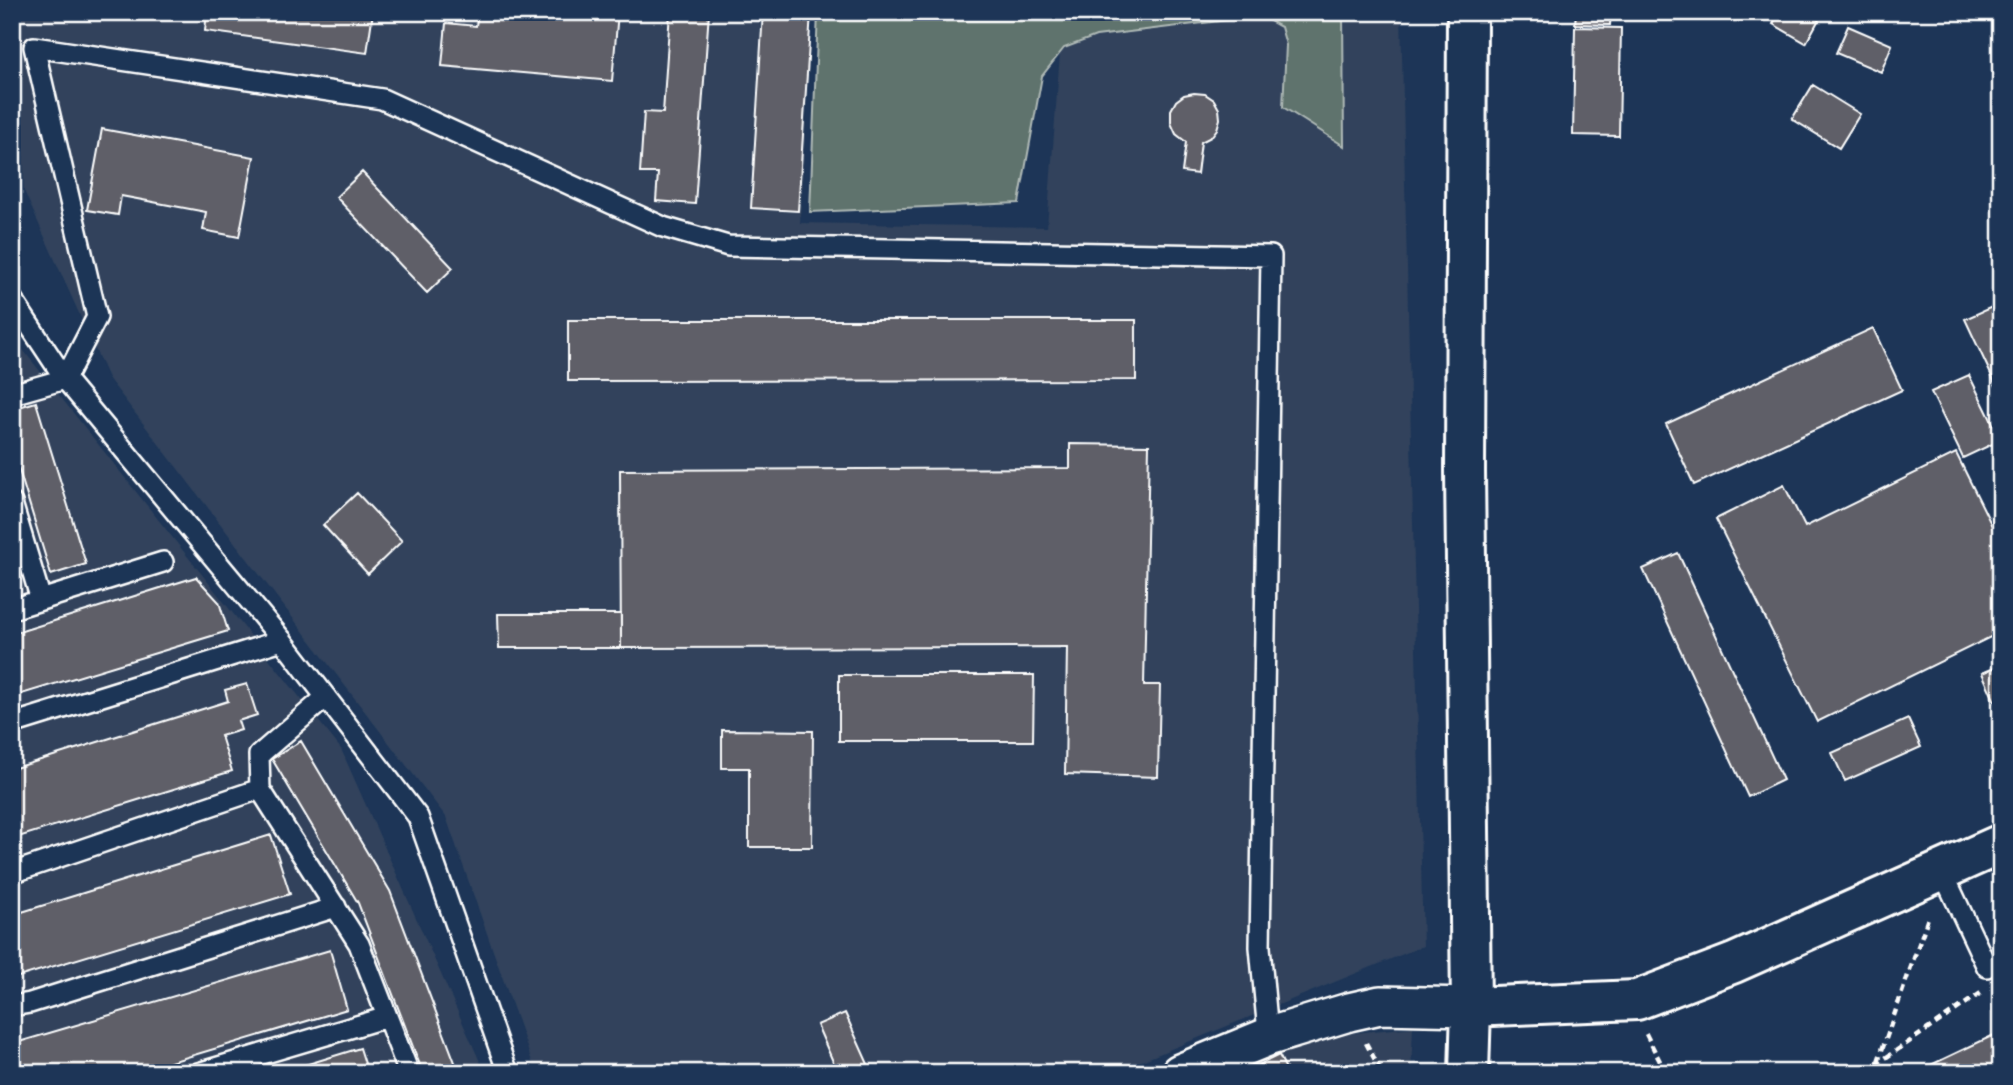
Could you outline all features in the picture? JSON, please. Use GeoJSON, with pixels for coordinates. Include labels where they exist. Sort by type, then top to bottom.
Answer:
{"type":"FeatureCollection","features":[{"type":"Feature","properties":{"kind":"street"},"geometry":{"type":"LineString","coordinates":[[1467,12],[1465,484],[1471,1007],[1469,1073]]}},
{"type":"Feature","properties":{"kind":"street"},"geometry":{"type":"LineString","coordinates":[[1180,1073],[1270,1036],[1380,1005],[1471,1007],[1637,1000],[1734,963],[2001,844]]}},
{"type":"Feature","properties":{"kind":"lane"},"geometry":{"type":"LineString","coordinates":[[12,394],[65,379],[97,317],[34,47],[382,99],[663,227],[728,246],[1271,256],[1260,947],[1270,1036]]}},
{"type":"Feature","properties":{"kind":"lane"},"geometry":{"type":"LineString","coordinates":[[12,299],[65,379],[282,640],[418,817],[508,1073]]}},
{"type":"Feature","properties":{"kind":"lane"},"geometry":{"type":"LineString","coordinates":[[12,503],[41,600]]}},
{"type":"Feature","properties":{"kind":"lane"},"geometry":{"type":"LineString","coordinates":[[12,609],[163,562]]}},
{"type":"Feature","properties":{"kind":"lane"},"geometry":{"type":"LineString","coordinates":[[12,724],[282,640]]}},
{"type":"Feature","properties":{"kind":"lane"},"geometry":{"type":"LineString","coordinates":[[326,697],[259,755],[260,789],[359,944],[409,1073]]}},
{"type":"Feature","properties":{"kind":"lane"},"geometry":{"type":"LineString","coordinates":[[12,873],[260,789]]}},
{"type":"Feature","properties":{"kind":"lane"},"geometry":{"type":"LineString","coordinates":[[1942,871],[1987,967]]}},
{"type":"Feature","properties":{"kind":"lane"},"geometry":{"type":"LineString","coordinates":[[12,1006],[30,1003],[336,907]]}},
{"type":"Feature","properties":{"kind":"lane"},"geometry":{"type":"LineString","coordinates":[[198,1073],[387,1017]]}},
{"type":"Feature","properties":{"kind":"path"},"geometry":{"type":"LineString","coordinates":[[1874,1073],[1930,912]]}},
{"type":"Feature","properties":{"kind":"path"},"geometry":{"type":"LineString","coordinates":[[1867,1073],[1987,990]]}},
{"type":"Feature","properties":{"kind":"path"},"geometry":{"type":"LineString","coordinates":[[1645,1034],[1666,1073]]}},
{"type":"Feature","properties":{"kind":"shaded area"},"geometry":{"type":"Polygon","coordinates":[[[21,12],[812,12],[800,223],[1047,227],[1063,12],[1401,12],[1423,946],[1132,1065],[1135,1073],[536,1073],[446,817],[108,378],[24,191],[21,12]]]}},
{"type":"Feature","properties":{"kind":"shaded area"},"geometry":{"type":"Polygon","coordinates":[[[12,336],[341,749],[485,1073],[12,1073],[12,336]]]}},
{"type":"Feature","properties":{"kind":"shaded area"},"geometry":{"type":"Polygon","coordinates":[[[1413,1027],[1411,1073],[1215,1073],[1283,1040],[1413,1027]]]}},
{"type":"Feature","properties":{"kind":"green space"},"geometry":{"type":"Polygon","coordinates":[[[818,12],[1343,12],[1344,146],[1283,107],[1286,45],[1281,27],[1261,16],[1096,36],[1064,48],[1042,76],[1019,203],[810,212],[818,12]]]}},
{"type":"Feature","properties":{"kind":"building"},"geometry":{"type":"Polygon","coordinates":[[[12,12],[15,12],[16,83],[12,83],[12,12]]]}},
{"type":"Feature","properties":{"kind":"building"},"geometry":{"type":"Polygon","coordinates":[[[207,12],[373,12],[367,53],[205,31],[207,12]]]}},
{"type":"Feature","properties":{"kind":"building"},"geometry":{"type":"Polygon","coordinates":[[[478,12],[618,12],[612,81],[442,66],[446,23],[476,26],[478,12]]]}},
{"type":"Feature","properties":{"kind":"building"},"geometry":{"type":"Polygon","coordinates":[[[670,12],[709,12],[695,204],[656,201],[658,173],[640,173],[644,112],[663,113],[670,12]]]}},
{"type":"Feature","properties":{"kind":"building"},"geometry":{"type":"Polygon","coordinates":[[[763,12],[811,12],[798,211],[751,208],[763,12]]]}},
{"type":"Feature","properties":{"kind":"building"},"geometry":{"type":"Polygon","coordinates":[[[1576,12],[1611,12],[1610,25],[1575,24],[1576,12]]]}},
{"type":"Feature","properties":{"kind":"building"},"geometry":{"type":"Polygon","coordinates":[[[1779,12],[1823,12],[1806,43],[1773,24],[1779,12]]]}},
{"type":"Feature","properties":{"kind":"building"},"geometry":{"type":"Polygon","coordinates":[[[1848,26],[1892,45],[1881,72],[1836,53],[1848,26]]]}},
{"type":"Feature","properties":{"kind":"building"},"geometry":{"type":"Polygon","coordinates":[[[1575,27],[1621,28],[1619,136],[1573,135],[1575,27]]]}},
{"type":"Feature","properties":{"kind":"building"},"geometry":{"type":"Polygon","coordinates":[[[1813,85],[1860,114],[1839,148],[1792,119],[1813,85]]]}},
{"type":"Feature","properties":{"kind":"building"},"geometry":{"type":"Polygon","coordinates":[[[1205,94],[1214,100],[1220,119],[1211,137],[1201,142],[1197,174],[1182,172],[1186,142],[1176,134],[1171,123],[1171,110],[1176,101],[1184,95],[1205,94]]]}},
{"type":"Feature","properties":{"kind":"building"},"geometry":{"type":"Polygon","coordinates":[[[102,129],[254,157],[239,237],[203,230],[206,212],[121,196],[118,215],[87,210],[102,129]]]}},
{"type":"Feature","properties":{"kind":"building"},"geometry":{"type":"Polygon","coordinates":[[[362,172],[453,268],[427,293],[336,197],[362,172]]]}},
{"type":"Feature","properties":{"kind":"building"},"geometry":{"type":"Polygon","coordinates":[[[2001,303],[2001,396],[1965,319],[2001,303]]]}},
{"type":"Feature","properties":{"kind":"building"},"geometry":{"type":"Polygon","coordinates":[[[568,320],[1136,320],[1136,380],[568,381],[568,320]]]}},
{"type":"Feature","properties":{"kind":"building"},"geometry":{"type":"Polygon","coordinates":[[[1873,328],[1902,390],[1694,485],[1666,424],[1873,328]]]}},
{"type":"Feature","properties":{"kind":"building"},"geometry":{"type":"Polygon","coordinates":[[[1969,375],[2001,440],[1963,458],[1931,392],[1969,375]]]}},
{"type":"Feature","properties":{"kind":"building"},"geometry":{"type":"Polygon","coordinates":[[[36,402],[86,564],[51,575],[12,447],[12,409],[36,402]]]}},
{"type":"Feature","properties":{"kind":"building"},"geometry":{"type":"Polygon","coordinates":[[[1070,444],[1149,445],[1144,685],[1160,685],[1158,777],[1065,774],[1067,647],[621,648],[620,470],[1070,468],[1070,444]]]}},
{"type":"Feature","properties":{"kind":"building"},"geometry":{"type":"Polygon","coordinates":[[[1956,453],[2001,544],[2001,632],[1817,722],[1716,519],[1784,485],[1805,527],[1956,453]]]}},
{"type":"Feature","properties":{"kind":"building"},"geometry":{"type":"Polygon","coordinates":[[[357,493],[402,541],[368,574],[323,525],[357,493]]]}},
{"type":"Feature","properties":{"kind":"building"},"geometry":{"type":"Polygon","coordinates":[[[1678,553],[1783,780],[1748,797],[1643,569],[1678,553]]]}},
{"type":"Feature","properties":{"kind":"building"},"geometry":{"type":"Polygon","coordinates":[[[196,577],[219,602],[228,631],[12,697],[12,634],[196,577]]]}},
{"type":"Feature","properties":{"kind":"building"},"geometry":{"type":"Polygon","coordinates":[[[498,614],[621,614],[621,648],[499,648],[498,614]]]}},
{"type":"Feature","properties":{"kind":"building"},"geometry":{"type":"Polygon","coordinates":[[[2001,665],[2001,702],[1996,704],[1982,673],[2001,665]]]}},
{"type":"Feature","properties":{"kind":"building"},"geometry":{"type":"Polygon","coordinates":[[[839,675],[1034,675],[1033,741],[839,741],[839,675]]]}},
{"type":"Feature","properties":{"kind":"building"},"geometry":{"type":"Polygon","coordinates":[[[247,684],[257,715],[238,721],[241,730],[221,736],[232,771],[12,839],[12,769],[228,701],[225,690],[247,684]]]}},
{"type":"Feature","properties":{"kind":"building"},"geometry":{"type":"Polygon","coordinates":[[[1908,719],[1921,747],[1845,781],[1832,753],[1908,719]]]}},
{"type":"Feature","properties":{"kind":"building"},"geometry":{"type":"Polygon","coordinates":[[[722,730],[813,731],[812,847],[749,847],[749,768],[722,768],[722,730]]]}},
{"type":"Feature","properties":{"kind":"building"},"geometry":{"type":"Polygon","coordinates":[[[301,741],[390,891],[459,1073],[423,1073],[358,903],[272,759],[301,741]]]}},
{"type":"Feature","properties":{"kind":"building"},"geometry":{"type":"Polygon","coordinates":[[[271,835],[290,894],[12,979],[12,915],[271,835]]]}},
{"type":"Feature","properties":{"kind":"building"},"geometry":{"type":"Polygon","coordinates":[[[330,950],[347,1009],[134,1073],[12,1073],[12,1044],[330,950]]]}},
{"type":"Feature","properties":{"kind":"building"},"geometry":{"type":"Polygon","coordinates":[[[845,1013],[872,1073],[838,1073],[817,1025],[845,1013]]]}},
{"type":"Feature","properties":{"kind":"building"},"geometry":{"type":"Polygon","coordinates":[[[1998,1033],[2001,1038],[2001,1073],[1914,1073],[1998,1033]]]}},
{"type":"Feature","properties":{"kind":"building"},"geometry":{"type":"Polygon","coordinates":[[[360,1048],[368,1073],[279,1073],[360,1048]]]}},
{"type":"Feature","properties":{"kind":"building"},"geometry":{"type":"Polygon","coordinates":[[[1279,1055],[1288,1073],[1243,1073],[1279,1055]]]}}]}
